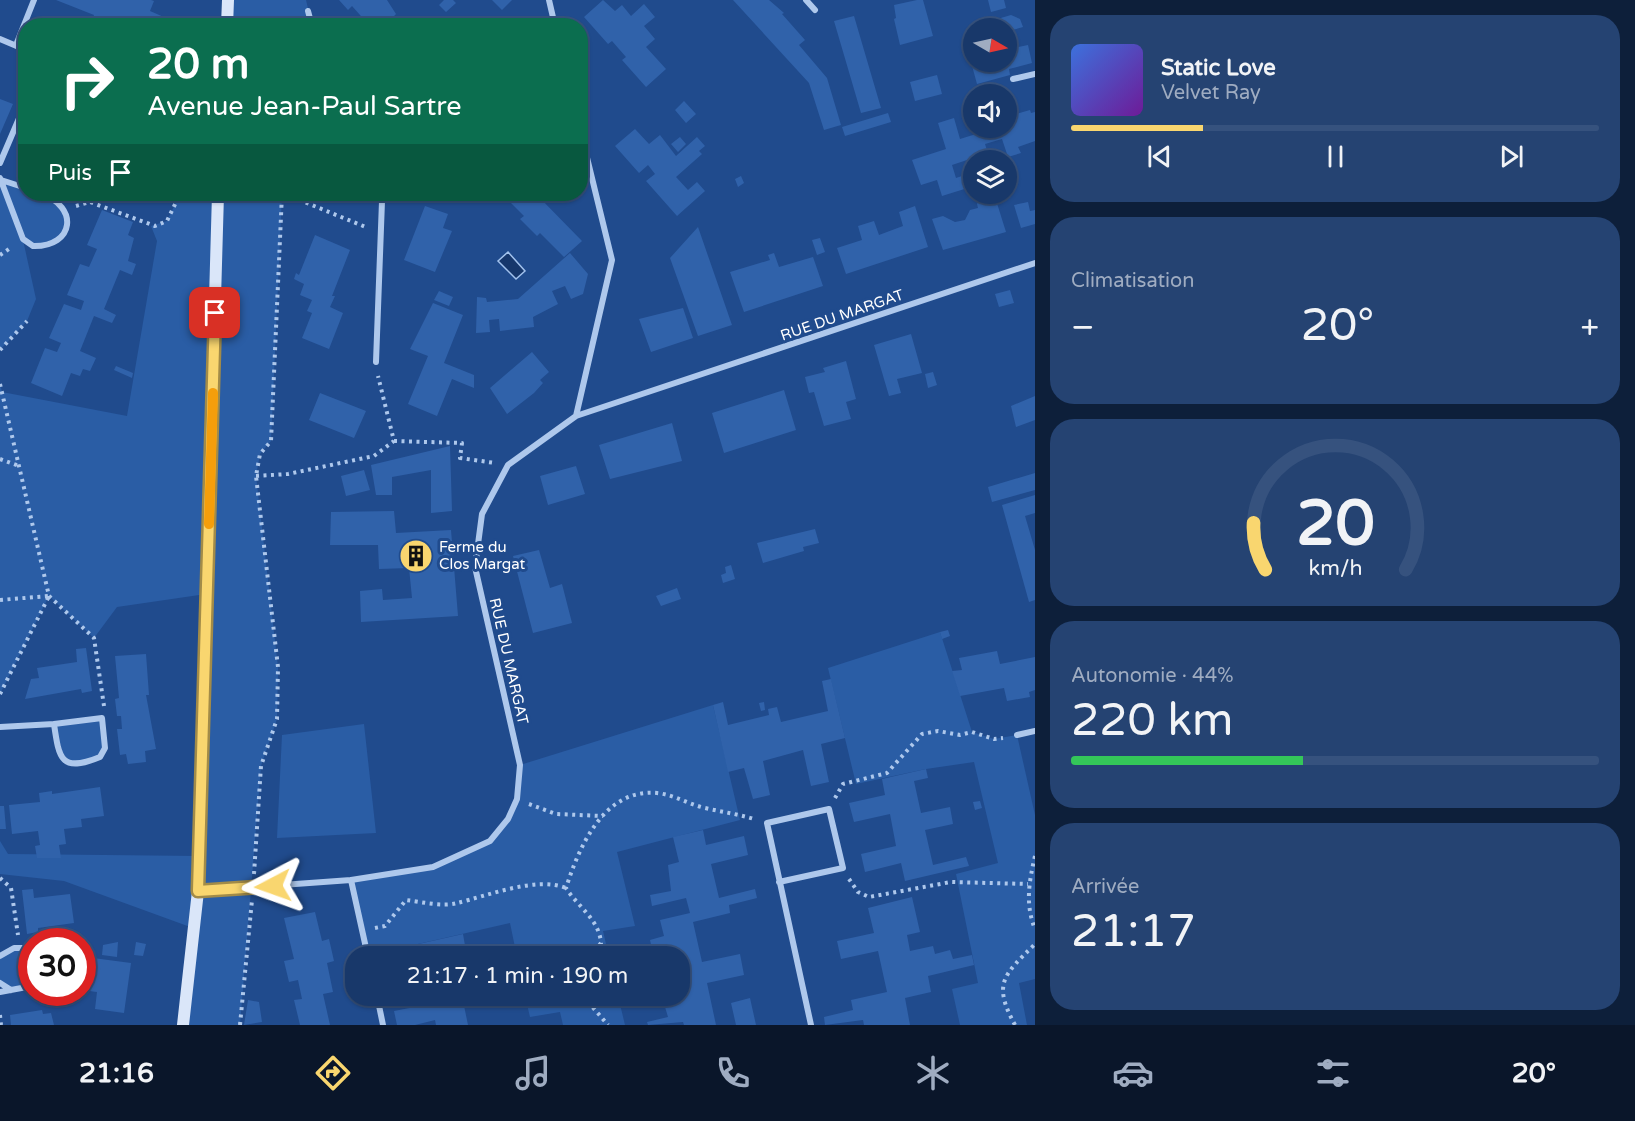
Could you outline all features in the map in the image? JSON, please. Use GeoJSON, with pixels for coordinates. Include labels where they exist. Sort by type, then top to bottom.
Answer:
{"type":"FeatureCollection","features":[{"type":"Feature","properties":{"kind":"main road"},"geometry":{"type":"LineString","coordinates":[[227,18],[228,0]]}},
{"type":"Feature","properties":{"kind":"main road"},"geometry":{"type":"LineString","coordinates":[[183,1025],[198,891],[218,201]]}},
{"type":"Feature","properties":{"kind":"street"},"geometry":{"type":"LineString","coordinates":[[27,18],[34,0]]}},
{"type":"Feature","properties":{"kind":"street"},"geometry":{"type":"LineString","coordinates":[[549,0],[553,18]]}},
{"type":"Feature","properties":{"kind":"street"},"geometry":{"type":"LineString","coordinates":[[806,0],[815,10]]}},
{"type":"Feature","properties":{"kind":"street"},"geometry":{"type":"LineString","coordinates":[[309,12],[310,18]]}},
{"type":"Feature","properties":{"kind":"street"},"geometry":{"type":"LineString","coordinates":[[0,39],[16,45],[18,40]]}},
{"type":"Feature","properties":{"kind":"street"},"geometry":{"type":"LineString","coordinates":[[1013,79],[1035,74]]}},
{"type":"Feature","properties":{"kind":"street"},"geometry":{"type":"LineString","coordinates":[[0,163],[18,121]]}},
{"type":"Feature","properties":{"kind":"street"},"geometry":{"type":"LineString","coordinates":[[576,416],[612,260],[588,162]]}},
{"type":"Feature","properties":{"kind":"street"},"geometry":{"type":"LineString","coordinates":[[0,179],[18,185]]}},
{"type":"Feature","properties":{"kind":"street"},"geometry":{"type":"LineString","coordinates":[[0,179],[22,239],[33,246],[54,244],[64,236],[68,222],[63,209],[56,201]]}},
{"type":"Feature","properties":{"kind":"street"},"geometry":{"type":"LineString","coordinates":[[376,362],[382,201]]}},
{"type":"Feature","properties":{"kind":"street","name":"RUE DU MARGAT"},"geometry":{"type":"LineString","coordinates":[[198,891],[351,880],[433,867],[490,841],[508,819],[517,799],[520,765],[476,567],[482,513],[507,465],[576,416],[1035,263]]}},
{"type":"Feature","properties":{"kind":"street"},"geometry":{"type":"LineString","coordinates":[[0,727],[102,718],[105,748],[100,757],[74,763],[65,761],[58,754],[54,724]]}},
{"type":"Feature","properties":{"kind":"street"},"geometry":{"type":"LineString","coordinates":[[1017,735],[1035,731]]}},
{"type":"Feature","properties":{"kind":"street"},"geometry":{"type":"LineString","coordinates":[[779,882],[843,868],[829,809],[766,823],[779,882],[811,1025]]}},
{"type":"Feature","properties":{"kind":"street"},"geometry":{"type":"LineString","coordinates":[[351,880],[366,946]]}},
{"type":"Feature","properties":{"kind":"street"},"geometry":{"type":"LineString","coordinates":[[0,956],[18,947]]}},
{"type":"Feature","properties":{"kind":"street"},"geometry":{"type":"LineString","coordinates":[[0,983],[12,990]]}},
{"type":"Feature","properties":{"kind":"street"},"geometry":{"type":"LineString","coordinates":[[0,992],[18,989]]}},
{"type":"Feature","properties":{"kind":"street"},"geometry":{"type":"LineString","coordinates":[[379,1006],[383,1025]]}},
{"type":"Feature","properties":{"kind":"path"},"geometry":{"type":"LineString","coordinates":[[63,209],[90,202],[155,226],[167,221],[177,201]]}},
{"type":"Feature","properties":{"kind":"path"},"geometry":{"type":"LineString","coordinates":[[240,1025],[253,888],[261,766],[277,719],[278,667],[256,476],[260,454],[271,441],[284,201]]}},
{"type":"Feature","properties":{"kind":"path"},"geometry":{"type":"LineString","coordinates":[[301,201],[381,234]]}},
{"type":"Feature","properties":{"kind":"path"},"geometry":{"type":"LineString","coordinates":[[0,350],[27,321]]}},
{"type":"Feature","properties":{"kind":"path"},"geometry":{"type":"LineString","coordinates":[[376,362],[384,408],[394,441]]}},
{"type":"Feature","properties":{"kind":"path"},"geometry":{"type":"LineString","coordinates":[[0,384],[49,596],[94,638],[105,711],[102,718]]}},
{"type":"Feature","properties":{"kind":"path"},"geometry":{"type":"LineString","coordinates":[[256,476],[288,474],[374,456],[394,441],[462,443],[460,458],[507,465]]}},
{"type":"Feature","properties":{"kind":"path"},"geometry":{"type":"LineString","coordinates":[[0,459],[19,466]]}},
{"type":"Feature","properties":{"kind":"path"},"geometry":{"type":"LineString","coordinates":[[0,600],[49,596]]}},
{"type":"Feature","properties":{"kind":"path"},"geometry":{"type":"LineString","coordinates":[[0,694],[49,596]]}},
{"type":"Feature","properties":{"kind":"path"},"geometry":{"type":"LineString","coordinates":[[829,809],[843,784],[887,773],[921,735],[938,731],[960,735],[972,732],[994,739],[1017,735]]}},
{"type":"Feature","properties":{"kind":"path"},"geometry":{"type":"LineString","coordinates":[[566,888],[581,848],[603,816],[630,796],[655,793],[680,797],[703,807],[766,823]]}},
{"type":"Feature","properties":{"kind":"path"},"geometry":{"type":"LineString","coordinates":[[517,799],[556,814],[603,816]]}},
{"type":"Feature","properties":{"kind":"path"},"geometry":{"type":"LineString","coordinates":[[1035,856],[1028,884],[1028,901],[1035,929]]}},
{"type":"Feature","properties":{"kind":"path"},"geometry":{"type":"LineString","coordinates":[[843,868],[858,892],[869,897],[951,882],[1028,884]]}},
{"type":"Feature","properties":{"kind":"path"},"geometry":{"type":"LineString","coordinates":[[0,878],[11,888],[18,940]]}},
{"type":"Feature","properties":{"kind":"path"},"geometry":{"type":"LineString","coordinates":[[362,930],[385,926],[406,900],[456,904],[494,892],[554,883],[566,888],[576,905],[591,918],[600,930],[601,943],[599,946]]}},
{"type":"Feature","properties":{"kind":"path"},"geometry":{"type":"LineString","coordinates":[[1015,1025],[1002,997],[1003,987],[1009,970],[1035,944]]}},
{"type":"Feature","properties":{"kind":"path"},"geometry":{"type":"LineString","coordinates":[[592,1006],[608,1025]]}},
{"type":"Feature","properties":{"kind":"path"},"geometry":{"type":"LineString","coordinates":[[0,1015],[1,1025]]}},
{"type":"Feature","properties":{"kind":"shaded area"},"geometry":{"type":"Polygon","coordinates":[[[227,0],[306,0],[310,18],[226,18],[227,0]]]}},
{"type":"Feature","properties":{"kind":"shaded area"},"geometry":{"type":"Polygon","coordinates":[[[0,178],[18,185],[18,201],[55,201],[68,222],[64,235],[45,247],[23,240],[36,299],[27,321],[0,350],[0,178]]]}},
{"type":"Feature","properties":{"kind":"shaded area"},"geometry":{"type":"Polygon","coordinates":[[[177,201],[282,201],[271,441],[260,454],[256,476],[278,667],[277,719],[261,766],[240,1025],[183,1025],[193,928],[64,881],[0,874],[0,841],[8,854],[199,856],[206,594],[117,607],[94,638],[49,596],[0,694],[0,384],[2,392],[127,416],[157,241],[151,226],[167,221],[177,201]]]}},
{"type":"Feature","properties":{"kind":"shaded area"},"geometry":{"type":"Polygon","coordinates":[[[508,252],[525,271],[516,279],[498,261],[508,252]]]}},
{"type":"Feature","properties":{"kind":"shaded area"},"geometry":{"type":"Polygon","coordinates":[[[940,632],[972,732],[994,739],[1017,735],[1035,815],[1035,979],[1019,983],[1027,1025],[960,1025],[952,989],[978,983],[956,874],[998,863],[974,762],[926,769],[856,784],[828,668],[940,632]]]}},
{"type":"Feature","properties":{"kind":"shaded area"},"geometry":{"type":"Polygon","coordinates":[[[713,705],[740,820],[617,852],[635,926],[603,931],[606,946],[515,946],[510,923],[409,946],[366,946],[351,880],[423,868],[469,852],[489,840],[505,823],[516,801],[520,765],[713,705]]]}},
{"type":"Feature","properties":{"kind":"shaded area"},"geometry":{"type":"Polygon","coordinates":[[[102,718],[105,748],[93,760],[65,761],[54,724],[102,718]]]}},
{"type":"Feature","properties":{"kind":"shaded area"},"geometry":{"type":"Polygon","coordinates":[[[364,724],[376,833],[277,838],[282,735],[364,724]]]}},
{"type":"Feature","properties":{"kind":"shaded area"},"geometry":{"type":"Polygon","coordinates":[[[18,950],[18,989],[12,990],[0,983],[0,956],[3,953],[18,950]]]}},
{"type":"Feature","properties":{"kind":"shaded area"},"geometry":{"type":"Polygon","coordinates":[[[527,1006],[620,1006],[625,1025],[563,1025],[560,1012],[530,1017],[527,1006]]]}},
{"type":"Feature","properties":{"kind":"building"},"geometry":{"type":"Polygon","coordinates":[[[56,0],[151,0],[154,1],[150,11],[166,18],[93,18],[94,15],[56,0]]]}},
{"type":"Feature","properties":{"kind":"building"},"geometry":{"type":"Polygon","coordinates":[[[339,0],[387,0],[396,14],[392,18],[363,18],[352,6],[348,10],[339,0]]]}},
{"type":"Feature","properties":{"kind":"building"},"geometry":{"type":"Polygon","coordinates":[[[444,0],[453,0],[456,3],[446,12],[439,5],[444,0]]]}},
{"type":"Feature","properties":{"kind":"building"},"geometry":{"type":"Polygon","coordinates":[[[492,0],[512,0],[502,10],[492,0]]]}},
{"type":"Feature","properties":{"kind":"building"},"geometry":{"type":"Polygon","coordinates":[[[603,0],[615,11],[622,5],[631,16],[644,4],[655,17],[644,26],[655,39],[646,47],[666,69],[646,87],[622,60],[626,57],[612,41],[608,44],[588,22],[588,18],[584,17],[603,0]]]}},
{"type":"Feature","properties":{"kind":"building"},"geometry":{"type":"Polygon","coordinates":[[[733,0],[769,0],[784,13],[782,14],[805,40],[799,45],[827,78],[841,125],[824,130],[809,83],[733,0]]]}},
{"type":"Feature","properties":{"kind":"building"},"geometry":{"type":"Polygon","coordinates":[[[923,0],[933,36],[900,45],[894,19],[896,18],[894,5],[923,0]]]}},
{"type":"Feature","properties":{"kind":"building"},"geometry":{"type":"Polygon","coordinates":[[[988,0],[1004,0],[1006,8],[991,12],[988,0]]]}},
{"type":"Feature","properties":{"kind":"building"},"geometry":{"type":"Polygon","coordinates":[[[1011,15],[1020,19],[1023,27],[1017,29],[1017,18],[1001,18],[1011,15]]]}},
{"type":"Feature","properties":{"kind":"building"},"geometry":{"type":"Polygon","coordinates":[[[854,16],[881,108],[861,113],[834,21],[854,16]]]}},
{"type":"Feature","properties":{"kind":"building"},"geometry":{"type":"Polygon","coordinates":[[[1028,45],[1032,63],[1017,67],[1017,47],[1028,45]]]}},
{"type":"Feature","properties":{"kind":"building"},"geometry":{"type":"Polygon","coordinates":[[[974,72],[1010,72],[1010,75],[977,84],[974,72]]]}},
{"type":"Feature","properties":{"kind":"building"},"geometry":{"type":"Polygon","coordinates":[[[937,75],[942,94],[915,101],[910,82],[937,75]]]}},
{"type":"Feature","properties":{"kind":"building"},"geometry":{"type":"Polygon","coordinates":[[[0,99],[13,104],[0,134],[0,99]]]}},
{"type":"Feature","properties":{"kind":"building"},"geometry":{"type":"Polygon","coordinates":[[[684,101],[696,114],[686,123],[675,110],[684,101]]]}},
{"type":"Feature","properties":{"kind":"building"},"geometry":{"type":"Polygon","coordinates":[[[1030,110],[1031,113],[1035,112],[1035,141],[1018,147],[1021,153],[1017,154],[1017,150],[1006,150],[1002,139],[985,144],[987,150],[963,150],[963,161],[952,165],[956,178],[963,176],[963,189],[942,196],[937,180],[921,185],[912,160],[946,149],[938,123],[954,118],[960,139],[1017,138],[1017,114],[1030,110]]]}},
{"type":"Feature","properties":{"kind":"building"},"geometry":{"type":"Polygon","coordinates":[[[888,113],[891,122],[845,136],[842,127],[888,113]]]}},
{"type":"Feature","properties":{"kind":"building"},"geometry":{"type":"Polygon","coordinates":[[[635,129],[649,144],[660,135],[676,156],[697,137],[705,146],[699,151],[702,154],[676,177],[688,190],[697,182],[705,191],[677,216],[646,181],[655,174],[648,165],[639,173],[615,146],[635,129]]]}},
{"type":"Feature","properties":{"kind":"building"},"geometry":{"type":"Polygon","coordinates":[[[680,137],[686,144],[678,152],[671,144],[680,137]]]}},
{"type":"Feature","properties":{"kind":"building"},"geometry":{"type":"Polygon","coordinates":[[[741,176],[744,183],[738,187],[735,179],[741,176]]]}},
{"type":"Feature","properties":{"kind":"building"},"geometry":{"type":"Polygon","coordinates":[[[509,201],[543,201],[582,241],[564,257],[540,233],[537,236],[520,219],[524,216],[509,201]]]}},
{"type":"Feature","properties":{"kind":"building"},"geometry":{"type":"Polygon","coordinates":[[[1028,202],[1030,211],[1035,210],[1035,224],[1021,228],[1014,205],[1028,202]]]}},
{"type":"Feature","properties":{"kind":"building"},"geometry":{"type":"Polygon","coordinates":[[[977,204],[997,204],[1006,232],[943,250],[932,219],[943,216],[955,222],[965,220],[970,210],[978,208],[977,204]]]}},
{"type":"Feature","properties":{"kind":"building"},"geometry":{"type":"Polygon","coordinates":[[[425,206],[448,214],[443,228],[452,231],[435,272],[404,260],[425,206]]]}},
{"type":"Feature","properties":{"kind":"building"},"geometry":{"type":"Polygon","coordinates":[[[915,206],[928,247],[846,274],[837,248],[862,240],[858,226],[874,221],[879,235],[903,226],[899,212],[915,206]]]}},
{"type":"Feature","properties":{"kind":"building"},"geometry":{"type":"Polygon","coordinates":[[[102,210],[133,222],[128,235],[134,238],[128,261],[136,264],[132,275],[120,270],[104,309],[116,315],[112,323],[94,316],[80,351],[96,358],[90,371],[83,369],[80,376],[71,373],[62,396],[31,383],[45,348],[57,352],[61,343],[49,338],[64,304],[81,310],[84,301],[67,295],[80,264],[89,267],[97,249],[87,245],[102,210]]]}},
{"type":"Feature","properties":{"kind":"building"},"geometry":{"type":"Polygon","coordinates":[[[698,227],[732,325],[698,336],[670,258],[698,227]]]}},
{"type":"Feature","properties":{"kind":"building"},"geometry":{"type":"Polygon","coordinates":[[[315,235],[350,250],[332,296],[335,296],[330,307],[343,313],[329,349],[302,338],[312,313],[307,311],[312,300],[300,295],[304,284],[294,279],[296,273],[299,275],[315,235]]]}},
{"type":"Feature","properties":{"kind":"building"},"geometry":{"type":"Polygon","coordinates":[[[820,238],[825,252],[817,255],[812,240],[820,238]]]}},
{"type":"Feature","properties":{"kind":"building"},"geometry":{"type":"Polygon","coordinates":[[[570,253],[588,274],[583,294],[571,299],[565,286],[552,291],[558,304],[533,317],[534,327],[500,331],[499,319],[489,320],[490,332],[476,333],[477,297],[486,298],[487,302],[518,299],[570,253]]]}},
{"type":"Feature","properties":{"kind":"building"},"geometry":{"type":"Polygon","coordinates":[[[774,253],[779,267],[813,257],[823,286],[744,312],[730,272],[770,260],[768,255],[774,253]]]}},
{"type":"Feature","properties":{"kind":"building"},"geometry":{"type":"Polygon","coordinates":[[[1010,290],[1014,303],[999,307],[995,294],[1010,290]]]}},
{"type":"Feature","properties":{"kind":"building"},"geometry":{"type":"Polygon","coordinates":[[[439,291],[453,297],[449,306],[434,300],[439,291]]]}},
{"type":"Feature","properties":{"kind":"building"},"geometry":{"type":"Polygon","coordinates":[[[433,303],[463,315],[444,363],[474,375],[474,388],[452,379],[437,416],[408,404],[428,356],[410,349],[433,303]]]}},
{"type":"Feature","properties":{"kind":"building"},"geometry":{"type":"Polygon","coordinates":[[[683,308],[693,338],[651,352],[639,319],[683,308]]]}},
{"type":"Feature","properties":{"kind":"building"},"geometry":{"type":"Polygon","coordinates":[[[911,334],[922,373],[897,379],[901,393],[889,396],[874,345],[911,334]]]}},
{"type":"Feature","properties":{"kind":"building"},"geometry":{"type":"Polygon","coordinates":[[[532,352],[549,372],[540,380],[543,383],[534,393],[507,414],[490,388],[532,352]]]}},
{"type":"Feature","properties":{"kind":"building"},"geometry":{"type":"Polygon","coordinates":[[[846,361],[856,399],[846,402],[851,419],[824,426],[814,392],[809,393],[805,377],[825,372],[823,368],[846,361]]]}},
{"type":"Feature","properties":{"kind":"building"},"geometry":{"type":"Polygon","coordinates":[[[116,366],[133,373],[132,378],[114,370],[116,366]]]}},
{"type":"Feature","properties":{"kind":"building"},"geometry":{"type":"Polygon","coordinates":[[[933,372],[937,385],[928,388],[925,374],[933,372]]]}},
{"type":"Feature","properties":{"kind":"building"},"geometry":{"type":"Polygon","coordinates":[[[784,390],[796,430],[724,453],[712,413],[784,390]]]}},
{"type":"Feature","properties":{"kind":"building"},"geometry":{"type":"Polygon","coordinates":[[[320,393],[366,411],[354,438],[309,420],[320,393]]]}},
{"type":"Feature","properties":{"kind":"building"},"geometry":{"type":"Polygon","coordinates":[[[1035,396],[1035,420],[1016,427],[1011,406],[1035,396]]]}},
{"type":"Feature","properties":{"kind":"building"},"geometry":{"type":"Polygon","coordinates":[[[672,423],[682,461],[610,479],[599,445],[672,423]]]}},
{"type":"Feature","properties":{"kind":"building"},"geometry":{"type":"Polygon","coordinates":[[[450,446],[452,511],[431,513],[431,470],[392,477],[392,495],[376,495],[371,465],[450,446]]]}},
{"type":"Feature","properties":{"kind":"building"},"geometry":{"type":"Polygon","coordinates":[[[576,466],[585,494],[548,505],[540,476],[576,466]]]}},
{"type":"Feature","properties":{"kind":"building"},"geometry":{"type":"Polygon","coordinates":[[[364,470],[370,490],[346,496],[341,476],[364,470]]]}},
{"type":"Feature","properties":{"kind":"building"},"geometry":{"type":"Polygon","coordinates":[[[1035,473],[1035,490],[992,502],[988,487],[1035,473]]]}},
{"type":"Feature","properties":{"kind":"building"},"geometry":{"type":"Polygon","coordinates":[[[1035,495],[1035,513],[1025,516],[1035,550],[1035,600],[1029,602],[1002,505],[1035,495]]]}},
{"type":"Feature","properties":{"kind":"building","name":"Ferme du Clos Margat"},"geometry":{"type":"Polygon","coordinates":[[[394,511],[396,533],[451,530],[458,616],[361,622],[360,591],[382,589],[383,600],[412,598],[409,568],[379,569],[378,545],[330,545],[331,512],[394,511]]]}},
{"type":"Feature","properties":{"kind":"building"},"geometry":{"type":"Polygon","coordinates":[[[815,529],[819,543],[803,547],[804,551],[763,563],[757,543],[815,529]]]}},
{"type":"Feature","properties":{"kind":"building"},"geometry":{"type":"Polygon","coordinates":[[[539,550],[550,588],[562,584],[572,623],[533,633],[513,556],[539,550]]]}},
{"type":"Feature","properties":{"kind":"building"},"geometry":{"type":"Polygon","coordinates":[[[731,565],[735,579],[723,583],[721,575],[726,573],[725,567],[731,565]]]}},
{"type":"Feature","properties":{"kind":"building"},"geometry":{"type":"Polygon","coordinates":[[[677,588],[681,599],[661,606],[656,596],[677,588]]]}},
{"type":"Feature","properties":{"kind":"building"},"geometry":{"type":"Polygon","coordinates":[[[948,630],[950,636],[942,639],[940,632],[948,630]]]}},
{"type":"Feature","properties":{"kind":"building"},"geometry":{"type":"Polygon","coordinates":[[[86,648],[92,691],[82,693],[81,689],[25,699],[31,679],[39,678],[37,668],[77,662],[76,649],[86,648]]]}},
{"type":"Feature","properties":{"kind":"building"},"geometry":{"type":"Polygon","coordinates":[[[997,651],[1000,664],[1035,657],[1035,690],[1029,692],[1030,697],[1007,701],[1004,688],[960,696],[952,671],[962,670],[959,658],[997,651]]]}},
{"type":"Feature","properties":{"kind":"building"},"geometry":{"type":"Polygon","coordinates":[[[146,654],[149,695],[146,695],[156,749],[145,751],[146,762],[128,764],[126,754],[120,755],[117,729],[122,729],[121,716],[117,716],[115,699],[119,698],[115,656],[146,654]]]}},
{"type":"Feature","properties":{"kind":"building"},"geometry":{"type":"Polygon","coordinates":[[[831,679],[845,738],[821,744],[829,782],[811,786],[803,750],[763,761],[770,795],[753,799],[744,768],[728,772],[713,705],[723,702],[728,725],[769,715],[768,709],[777,707],[781,722],[828,711],[822,681],[831,679]]]}},
{"type":"Feature","properties":{"kind":"building"},"geometry":{"type":"Polygon","coordinates":[[[764,702],[765,710],[761,711],[759,703],[764,702]]]}},
{"type":"Feature","properties":{"kind":"building"},"geometry":{"type":"Polygon","coordinates":[[[926,769],[928,778],[914,781],[921,813],[950,807],[953,824],[925,830],[933,865],[966,857],[969,866],[905,881],[901,863],[865,872],[861,854],[896,846],[890,814],[854,822],[849,803],[885,795],[882,779],[926,769]]]}},
{"type":"Feature","properties":{"kind":"building"},"geometry":{"type":"Polygon","coordinates":[[[100,787],[104,816],[81,819],[82,827],[64,829],[66,844],[59,845],[61,858],[37,858],[35,846],[40,845],[38,831],[12,834],[9,805],[40,802],[39,793],[52,791],[52,794],[100,787]]]}},
{"type":"Feature","properties":{"kind":"building"},"geometry":{"type":"Polygon","coordinates":[[[980,801],[982,808],[975,810],[973,802],[980,801]]]}},
{"type":"Feature","properties":{"kind":"building"},"geometry":{"type":"Polygon","coordinates":[[[0,806],[4,806],[6,829],[0,829],[0,806]]]}},
{"type":"Feature","properties":{"kind":"building"},"geometry":{"type":"Polygon","coordinates":[[[703,830],[706,845],[744,836],[748,855],[711,864],[719,898],[755,889],[757,898],[729,905],[730,913],[693,922],[702,962],[740,954],[744,975],[707,983],[716,1025],[684,1025],[683,1022],[648,1025],[647,1022],[668,1017],[665,1007],[690,1006],[690,946],[651,946],[650,940],[664,936],[660,920],[690,913],[686,898],[652,906],[650,895],[671,891],[668,865],[679,862],[673,837],[703,830]]]}},
{"type":"Feature","properties":{"kind":"building"},"geometry":{"type":"Polygon","coordinates":[[[33,889],[34,898],[70,894],[74,923],[26,928],[22,890],[33,889]]]}},
{"type":"Feature","properties":{"kind":"building"},"geometry":{"type":"Polygon","coordinates":[[[912,897],[920,932],[907,935],[910,951],[933,946],[935,954],[950,950],[953,959],[972,955],[974,965],[928,976],[931,992],[905,998],[910,1025],[864,1025],[863,1020],[825,1025],[824,1017],[853,1010],[851,1000],[887,992],[878,951],[841,959],[837,941],[874,933],[868,908],[912,897]]]}},
{"type":"Feature","properties":{"kind":"building"},"geometry":{"type":"Polygon","coordinates":[[[315,912],[322,941],[329,939],[334,961],[327,963],[333,992],[323,994],[330,1025],[300,1025],[294,1000],[302,999],[298,980],[289,982],[284,961],[294,959],[284,918],[315,912]]]}},
{"type":"Feature","properties":{"kind":"building"},"geometry":{"type":"Polygon","coordinates":[[[463,934],[465,946],[410,946],[463,934]]]}},
{"type":"Feature","properties":{"kind":"building"},"geometry":{"type":"Polygon","coordinates":[[[118,942],[117,957],[102,955],[103,945],[118,942]]]}},
{"type":"Feature","properties":{"kind":"building"},"geometry":{"type":"Polygon","coordinates":[[[136,942],[146,944],[143,956],[134,955],[136,942]]]}},
{"type":"Feature","properties":{"kind":"building"},"geometry":{"type":"Polygon","coordinates":[[[96,958],[131,963],[124,1013],[95,1009],[96,958]]]}},
{"type":"Feature","properties":{"kind":"building"},"geometry":{"type":"Polygon","coordinates":[[[750,998],[756,1025],[736,1025],[731,1003],[750,998]]]}},
{"type":"Feature","properties":{"kind":"building"},"geometry":{"type":"Polygon","coordinates":[[[248,1000],[259,1002],[262,1022],[244,1025],[248,1000]]]}},
{"type":"Feature","properties":{"kind":"building"},"geometry":{"type":"Polygon","coordinates":[[[420,1006],[464,1006],[468,1025],[436,1025],[435,1020],[415,1025],[397,1025],[394,1011],[420,1006]]]}},
{"type":"Feature","properties":{"kind":"building"},"geometry":{"type":"Polygon","coordinates":[[[42,1010],[43,1014],[51,1013],[54,1025],[11,1025],[10,1015],[42,1010]]]}},
{"type":"Feature","properties":{"kind":"slow traffic"},"geometry":{"type":"LineString","coordinates":[[209,524],[213,393]]}},
{"type":"Feature","properties":{"kind":"place","name":"Ferme du Clos Margat"},"geometry":{"type":"Point","coordinates":[416,556]}},
{"type":"Feature","properties":{"kind":"route"},"geometry":{"type":"LineString","coordinates":[[215,313],[198,891],[273,886]]}}]}
